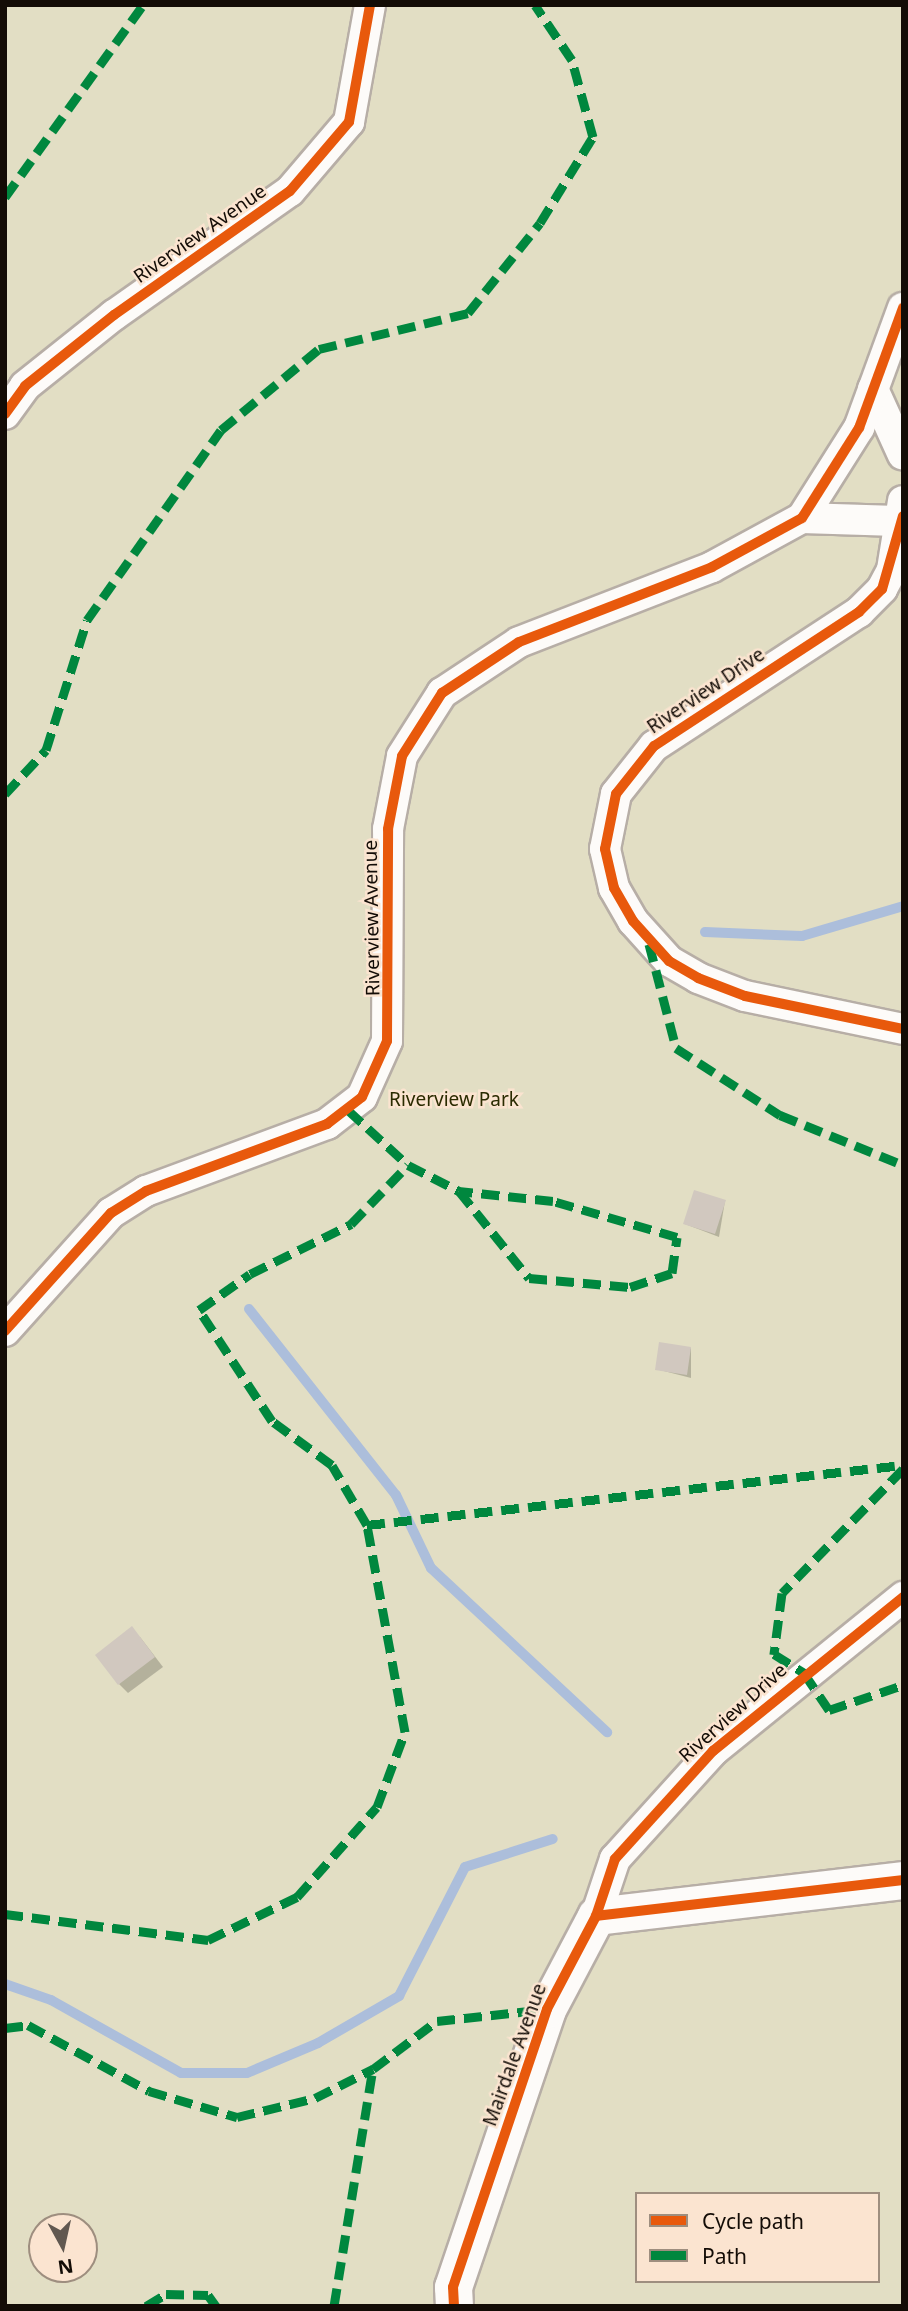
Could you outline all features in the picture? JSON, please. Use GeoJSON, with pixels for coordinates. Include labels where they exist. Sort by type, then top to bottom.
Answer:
{"type":"FeatureCollection","features":[{"type":"Feature","properties":{"kind":"street","name":"Riverview Avenue"},"geometry":{"type":"LineString","coordinates":[[5,414],[25,386],[114,315],[290,191],[349,122],[370,5]]}},
{"type":"Feature","properties":{"kind":"street","name":"Riverview Avenue"},"geometry":{"type":"LineString","coordinates":[[5,1331],[111,1213],[146,1191],[327,1124],[362,1097],[387,1041],[388,829],[402,756],[442,693],[519,642],[712,567],[802,518],[831,481],[873,389],[903,308]]}},
{"type":"Feature","properties":{"kind":"street"},"geometry":{"type":"LineString","coordinates":[[873,389],[903,455]]}},
{"type":"Feature","properties":{"kind":"street"},"geometry":{"type":"LineString","coordinates":[[802,518],[900,511]]}},
{"type":"Feature","properties":{"kind":"street","name":"Riverview Drive"},"geometry":{"type":"LineString","coordinates":[[900,511],[892,570],[882,589],[859,612],[654,746],[615,794],[605,849],[614,888],[633,921],[669,961],[698,978],[745,996],[903,1029]]}},
{"type":"Feature","properties":{"kind":"street","name":"Riverview Drive"},"geometry":{"type":"LineString","coordinates":[[596,1916],[615,1859],[713,1751],[903,1597]]}},
{"type":"Feature","properties":{"kind":"street"},"geometry":{"type":"LineString","coordinates":[[596,1916],[903,1880]]}},
{"type":"Feature","properties":{"kind":"street","name":"Mairdale Avenue"},"geometry":{"type":"LineString","coordinates":[[454,2306],[453,2287],[547,2009],[596,1916]]}},
{"type":"Feature","properties":{"kind":"green space","name":"Riverview Park"},"geometry":{"type":"Polygon","coordinates":[[[5,5],[903,5],[903,2306],[5,2306],[5,5]]]}},
{"type":"Feature","properties":{"kind":"building"},"geometry":{"type":"Polygon","coordinates":[[[694,1190],[726,1200],[715,1234],[683,1224],[694,1190]]]}},
{"type":"Feature","properties":{"kind":"building"},"geometry":{"type":"Polygon","coordinates":[[[659,1342],[691,1347],[687,1375],[655,1370],[659,1342]]]}},
{"type":"Feature","properties":{"kind":"building"},"geometry":{"type":"Polygon","coordinates":[[[132,1626],[155,1657],[118,1685],[95,1655],[132,1626]]]}},
{"type":"Feature","properties":{"kind":"waterway"},"geometry":{"type":"LineString","coordinates":[[705,932],[802,936],[903,906]]}},
{"type":"Feature","properties":{"kind":"waterway"},"geometry":{"type":"LineString","coordinates":[[249,1309],[396,1495],[431,1568],[607,1732]]}},
{"type":"Feature","properties":{"kind":"waterway"},"geometry":{"type":"LineString","coordinates":[[5,1984],[51,2000],[181,2073],[247,2073],[318,2043],[399,1996],[465,1867],[553,1839]]}},
{"type":"Feature","properties":{"kind":"marked path"},"geometry":{"type":"LineString","coordinates":[[5,197],[143,5]]}},
{"type":"Feature","properties":{"kind":"marked path"},"geometry":{"type":"LineString","coordinates":[[5,794],[46,750],[87,620],[221,430],[319,349],[468,313],[540,223],[593,137],[572,60],[535,5]]}},
{"type":"Feature","properties":{"kind":"marked path"},"geometry":{"type":"LineString","coordinates":[[649,944],[676,1048],[780,1115],[903,1165]]}},
{"type":"Feature","properties":{"kind":"marked path"},"geometry":{"type":"LineString","coordinates":[[348,1110],[408,1165],[459,1191],[529,1278],[630,1287],[672,1273],[677,1237],[553,1201],[459,1191]]}},
{"type":"Feature","properties":{"kind":"marked path"},"geometry":{"type":"LineString","coordinates":[[5,1914],[208,1940],[297,1897],[377,1807],[405,1732],[367,1525],[332,1465],[272,1421],[199,1310],[250,1274],[351,1224],[408,1165]]}},
{"type":"Feature","properties":{"kind":"marked path"},"geometry":{"type":"LineString","coordinates":[[367,1525],[903,1465]]}},
{"type":"Feature","properties":{"kind":"marked path"},"geometry":{"type":"LineString","coordinates":[[903,1469],[782,1593],[774,1654],[804,1673],[829,1710],[903,1685]]}},
{"type":"Feature","properties":{"kind":"marked path"},"geometry":{"type":"LineString","coordinates":[[5,2028],[28,2025],[149,2091],[237,2117],[315,2098],[373,2069],[437,2021],[547,2009]]}},
{"type":"Feature","properties":{"kind":"marked path"},"geometry":{"type":"LineString","coordinates":[[334,2306],[373,2069]]}},
{"type":"Feature","properties":{"kind":"marked path"},"geometry":{"type":"LineString","coordinates":[[146,2306],[166,2294],[208,2295],[216,2306]]}},
{"type":"Feature","properties":{"kind":"cycle path"},"geometry":{"type":"LineString","coordinates":[[5,414],[25,386],[114,315],[290,191],[349,122],[370,5]]}},
{"type":"Feature","properties":{"kind":"cycle path"},"geometry":{"type":"LineString","coordinates":[[5,1331],[111,1213],[146,1191],[327,1124],[362,1097],[387,1041],[388,829],[402,756],[442,693],[519,642],[712,567],[802,518],[859,428],[903,308]]}},
{"type":"Feature","properties":{"kind":"cycle path"},"geometry":{"type":"LineString","coordinates":[[903,516],[882,589],[859,612],[654,746],[616,794],[605,849],[614,888],[633,921],[669,961],[698,978],[745,996],[903,1029]]}},
{"type":"Feature","properties":{"kind":"cycle path"},"geometry":{"type":"LineString","coordinates":[[454,2306],[453,2287],[547,2009],[596,1916],[615,1859],[713,1751],[903,1597]]}},
{"type":"Feature","properties":{"kind":"cycle path"},"geometry":{"type":"LineString","coordinates":[[596,1916],[903,1880]]}}]}
